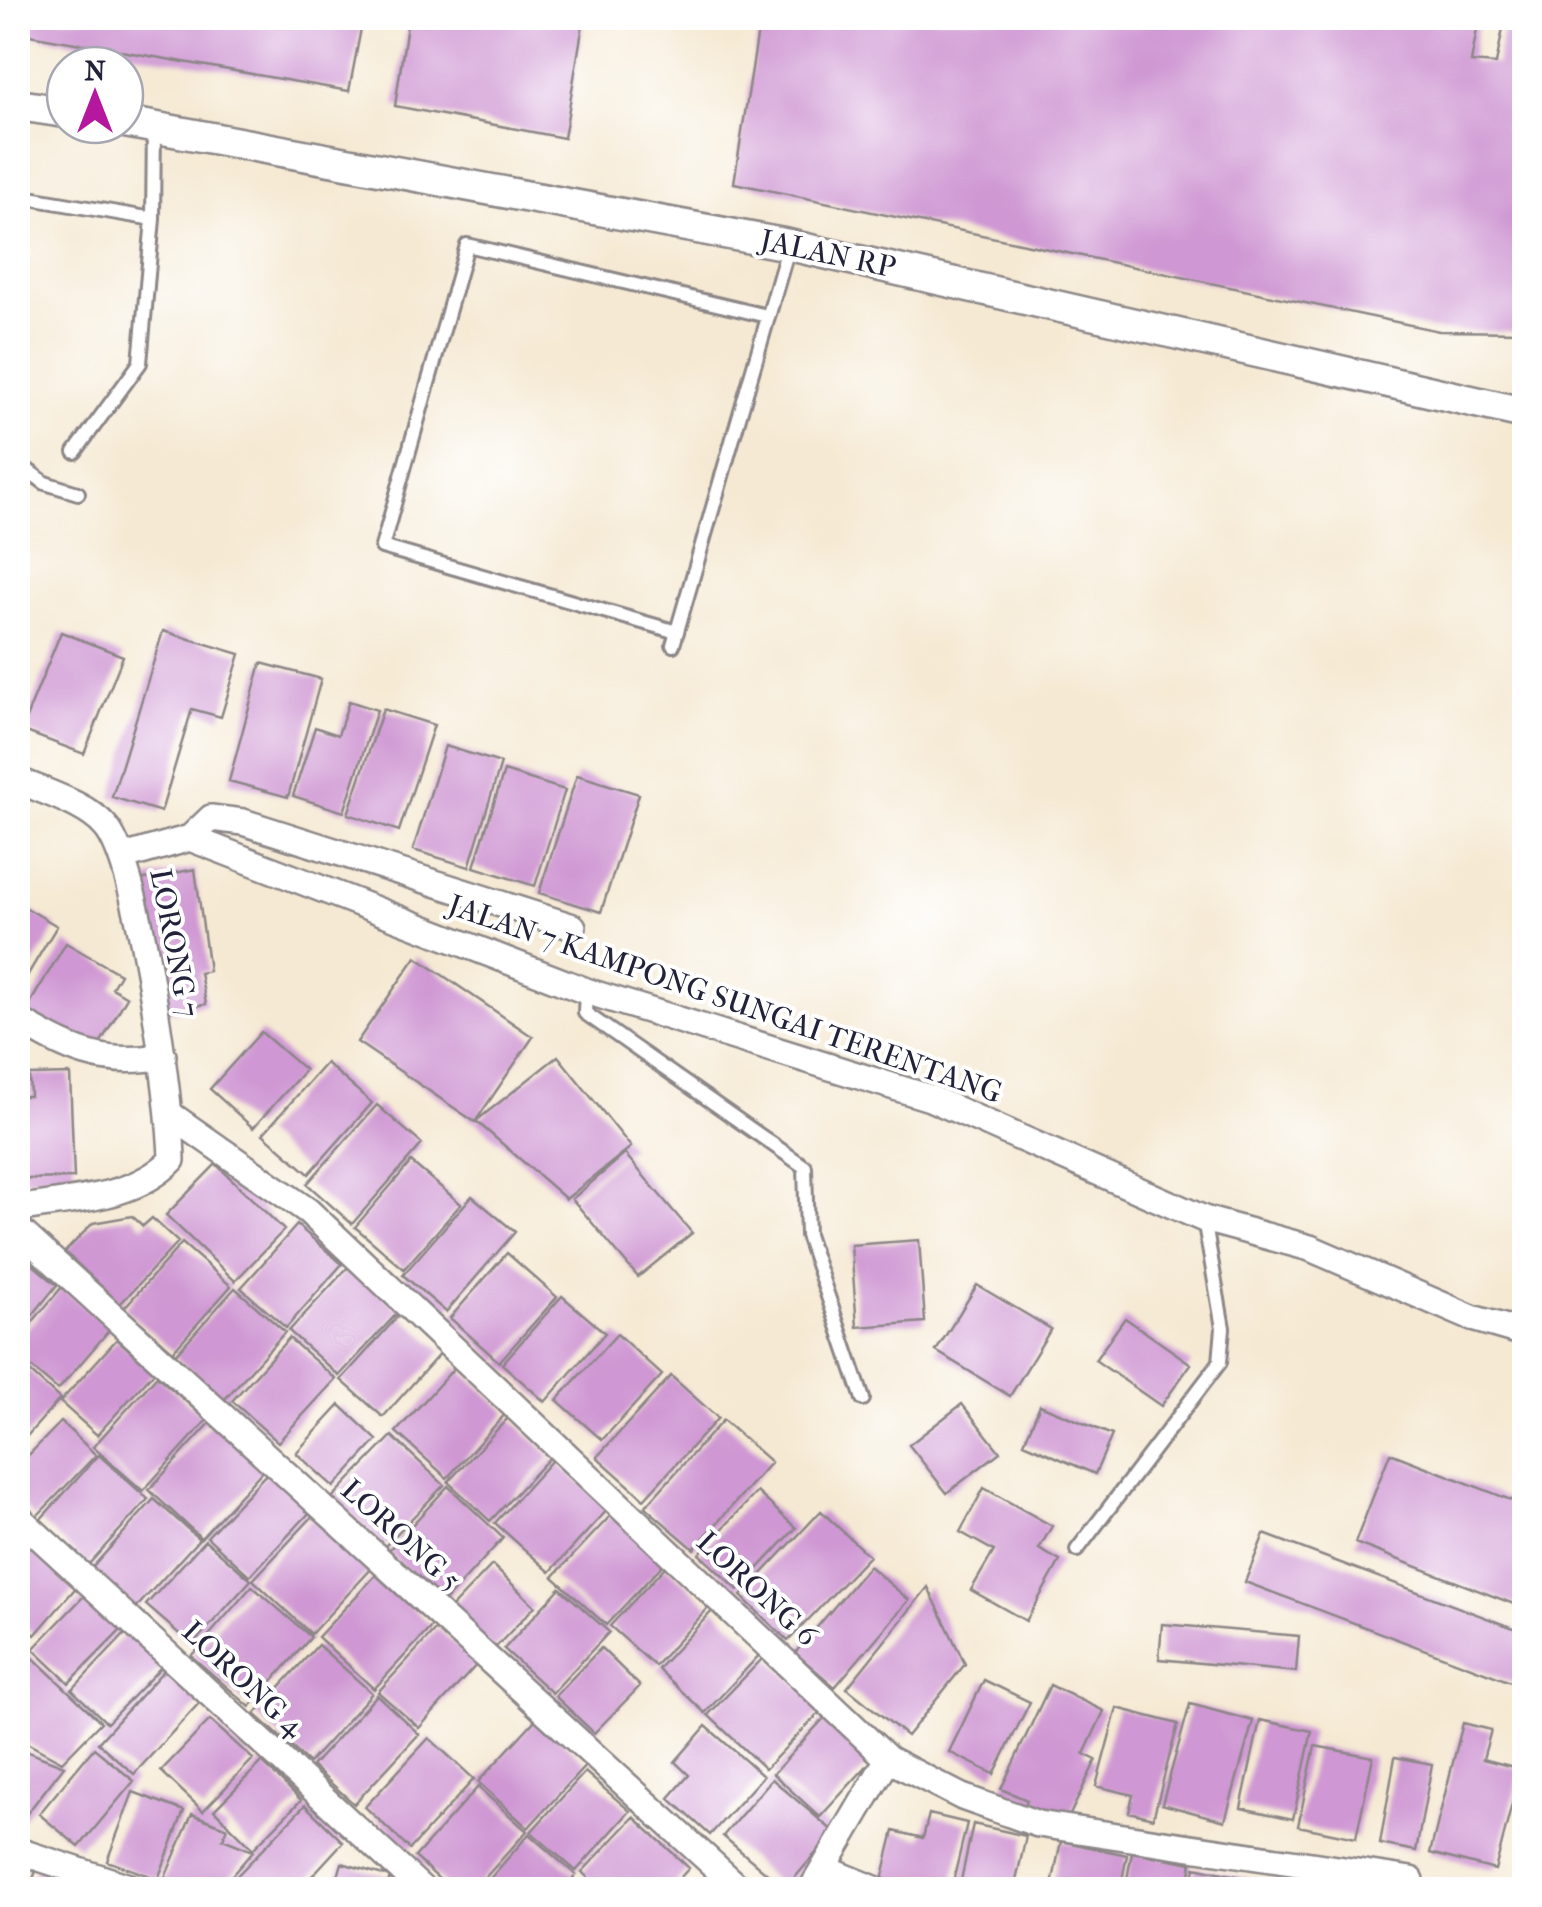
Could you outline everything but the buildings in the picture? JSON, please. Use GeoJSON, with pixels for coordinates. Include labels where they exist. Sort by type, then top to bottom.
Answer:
{"type":"FeatureCollection","features":[{"type":"Feature","properties":{"kind":"street"},"geometry":{"type":"LineString","coordinates":[[18,105],[45,109]]}},
{"type":"Feature","properties":{"kind":"street","name":"JALAN RP"},"geometry":{"type":"LineString","coordinates":[[145,125],[789,245],[1524,413]]}},
{"type":"Feature","properties":{"kind":"street","name":"LORONG 7"},"geometry":{"type":"LineString","coordinates":[[18,780],[104,824],[124,856],[162,1056],[171,1116],[172,1160],[153,1179],[130,1189],[18,1209]]}},
{"type":"Feature","properties":{"kind":"street"},"geometry":{"type":"LineString","coordinates":[[124,856],[190,838],[211,818],[243,822],[573,927]]}},
{"type":"Feature","properties":{"kind":"street","name":"JALAN 7 KAMPONG SUNGAI TERENTANG"},"geometry":{"type":"LineString","coordinates":[[190,838],[586,991],[930,1098],[1204,1219],[1310,1248],[1472,1318],[1524,1333]]}},
{"type":"Feature","properties":{"kind":"street"},"geometry":{"type":"LineString","coordinates":[[18,1020],[73,1052],[134,1062],[162,1056]]}},
{"type":"Feature","properties":{"kind":"street","name":"LORONG 6"},"geometry":{"type":"LineString","coordinates":[[171,1116],[308,1211],[888,1759],[962,1797],[1038,1824],[1411,1880]]}},
{"type":"Feature","properties":{"kind":"street","name":"LORONG 5"},"geometry":{"type":"LineString","coordinates":[[18,1229],[741,1890]]}},
{"type":"Feature","properties":{"kind":"street","name":"LORONG 4"},"geometry":{"type":"LineString","coordinates":[[18,1517],[423,1890]]}},
{"type":"Feature","properties":{"kind":"street"},"geometry":{"type":"LineString","coordinates":[[877,1890],[818,1879],[888,1759]]}},
{"type":"Feature","properties":{"kind":"street"},"geometry":{"type":"LineString","coordinates":[[18,1851],[138,1890]]}},
{"type":"Feature","properties":{"kind":"lane"},"geometry":{"type":"LineString","coordinates":[[76,452],[140,363],[153,219],[142,145]]}},
{"type":"Feature","properties":{"kind":"lane"},"geometry":{"type":"LineString","coordinates":[[18,196],[153,219]]}},
{"type":"Feature","properties":{"kind":"lane"},"geometry":{"type":"LineString","coordinates":[[767,316],[468,245],[382,547],[675,638],[789,245]]}},
{"type":"Feature","properties":{"kind":"lane"},"geometry":{"type":"LineString","coordinates":[[18,463],[46,483],[78,493]]}},
{"type":"Feature","properties":{"kind":"lane"},"geometry":{"type":"LineString","coordinates":[[586,991],[586,1013],[805,1167],[807,1235],[863,1399]]}},
{"type":"Feature","properties":{"kind":"lane"},"geometry":{"type":"LineString","coordinates":[[1077,1550],[1220,1362],[1223,1328],[1204,1219]]}}]}
